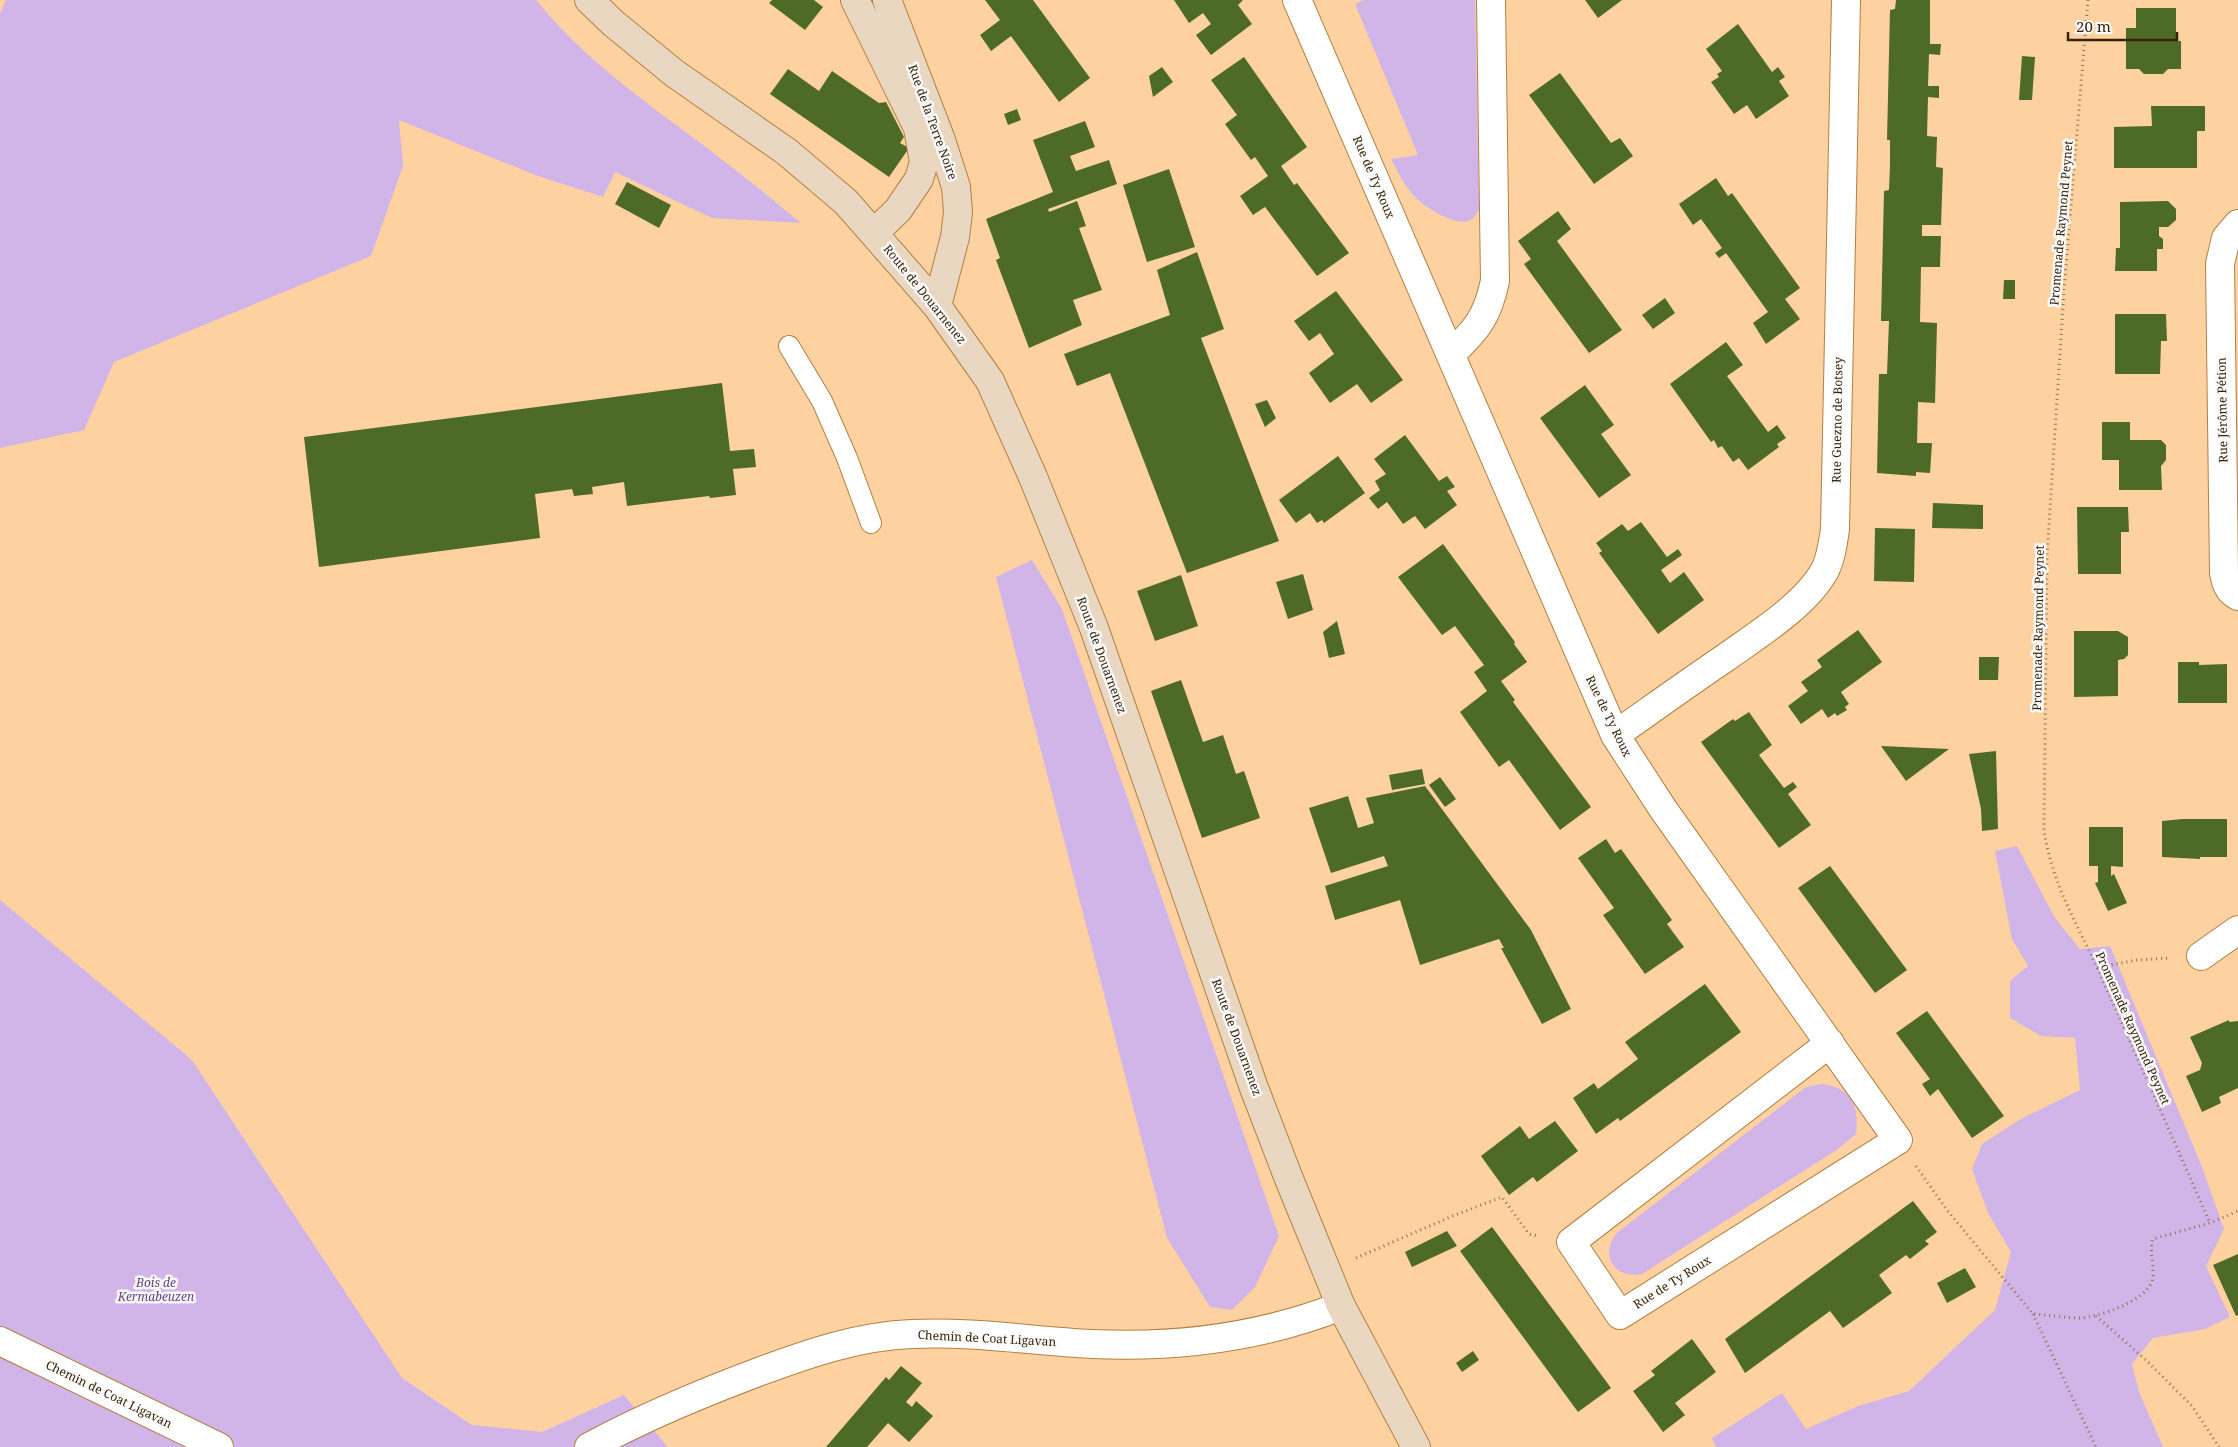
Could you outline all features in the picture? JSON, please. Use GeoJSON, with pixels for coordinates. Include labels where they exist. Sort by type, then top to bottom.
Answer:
{"type":"FeatureCollection","features":[{"type":"Feature","properties":{"kind":"main road","name":"Route de Douarnenez"},"geometry":{"type":"LineString","coordinates":[[589,0],[613,23],[674,73],[787,152],[846,202],[937,306],[990,382],[1026,460],[1094,628],[1254,1088],[1289,1179],[1341,1306],[1416,1447]]}},
{"type":"Feature","properties":{"kind":"main road","name":"Rue de la Terre Noire"},"geometry":{"type":"LineString","coordinates":[[856,0],[918,128],[924,162],[919,180],[898,210],[874,233]]}},
{"type":"Feature","properties":{"kind":"main road","name":"Rue de la Terre Noire"},"geometry":{"type":"LineString","coordinates":[[887,0],[941,140],[956,187],[958,212],[955,237],[937,306]]}},
{"type":"Feature","properties":{"kind":"street","name":"Rue de Ty Roux"},"geometry":{"type":"LineString","coordinates":[[1297,0],[1616,735],[1663,809],[1898,1140],[1620,1315],[1571,1242]]}},
{"type":"Feature","properties":{"kind":"street"},"geometry":{"type":"LineString","coordinates":[[1451,354],[1474,332],[1485,315],[1495,281],[1491,0]]}},
{"type":"Feature","properties":{"kind":"street","name":"Rue Guezno de Botsey"},"geometry":{"type":"LineString","coordinates":[[1616,735],[1755,636],[1794,605],[1813,587],[1825,569],[1831,552],[1835,529],[1846,0]]}},
{"type":"Feature","properties":{"kind":"street","name":"Rue Jérôme Pétion"},"geometry":{"type":"LineString","coordinates":[[2238,224],[2226,238],[2220,264],[2224,573],[2226,584],[2231,592],[2238,596]]}},
{"type":"Feature","properties":{"kind":"street"},"geometry":{"type":"LineString","coordinates":[[2201,956],[2238,930]]}},
{"type":"Feature","properties":{"kind":"street"},"geometry":{"type":"LineString","coordinates":[[1571,1242],[1830,1043]]}},
{"type":"Feature","properties":{"kind":"street","name":"Chemin de Coat Ligavan"},"geometry":{"type":"LineString","coordinates":[[589,1447],[703,1392],[830,1347],[871,1338],[941,1333],[1091,1344],[1138,1345],[1180,1343],[1224,1339],[1262,1331],[1304,1321],[1341,1306]]}},
{"type":"Feature","properties":{"kind":"street","name":"Chemin de Coat Ligavan"},"geometry":{"type":"LineString","coordinates":[[0,1341],[219,1447]]}},
{"type":"Feature","properties":{"kind":"lane"},"geometry":{"type":"LineString","coordinates":[[789,346],[825,410],[847,458],[871,523]]}},
{"type":"Feature","properties":{"kind":"path","name":"Promenade Raymond Peynet"},"geometry":{"type":"LineString","coordinates":[[2088,0],[2064,290],[2047,556],[2044,830],[2053,872],[2067,908],[2097,968],[2210,1223]]}},
{"type":"Feature","properties":{"kind":"path"},"geometry":{"type":"LineString","coordinates":[[2097,968],[2136,960],[2201,956]]}},
{"type":"Feature","properties":{"kind":"path"},"geometry":{"type":"LineString","coordinates":[[1898,1140],[1947,1210],[2033,1314],[2096,1447]]}},
{"type":"Feature","properties":{"kind":"path"},"geometry":{"type":"LineString","coordinates":[[1328,1271],[1450,1216],[1502,1197],[1528,1234],[1571,1242]]}},
{"type":"Feature","properties":{"kind":"path"},"geometry":{"type":"LineString","coordinates":[[2033,1314],[2079,1318],[2096,1316],[2119,1307],[2147,1292],[2153,1280],[2151,1245],[2153,1239],[2210,1223],[2238,1212]]}},
{"type":"Feature","properties":{"kind":"path"},"geometry":{"type":"LineString","coordinates":[[2096,1316],[2147,1361],[2192,1406],[2219,1447]]}},
{"type":"Feature","properties":{"kind":"green space"},"geometry":{"type":"Polygon","coordinates":[[[6,0],[536,0],[574,41],[615,78],[801,223],[712,218],[615,172],[603,197],[535,175],[399,120],[403,166],[371,256],[114,362],[84,430],[0,448],[0,14],[6,0]]]}},
{"type":"Feature","properties":{"kind":"green space"},"geometry":{"type":"Polygon","coordinates":[[[1364,0],[1475,0],[1479,210],[1472,219],[1459,221],[1451,219],[1435,212],[1421,202],[1405,184],[1391,159],[1418,155],[1355,4],[1364,0]]]}},
{"type":"Feature","properties":{"kind":"green space"},"geometry":{"type":"Polygon","coordinates":[[[1032,560],[1062,609],[1279,1236],[1255,1287],[1232,1310],[1210,1307],[1167,1238],[996,577],[1032,560]]]}},
{"type":"Feature","properties":{"kind":"green space"},"geometry":{"type":"Polygon","coordinates":[[[2017,846],[2055,918],[2080,949],[2110,946],[2202,1167],[2224,1229],[2206,1266],[2230,1317],[2205,1329],[2153,1338],[2132,1364],[2139,1392],[2163,1447],[1716,1447],[1712,1438],[1782,1393],[1806,1429],[1858,1406],[1909,1391],[1995,1310],[2011,1252],[1988,1213],[1972,1169],[1982,1144],[2021,1119],[2080,1090],[2075,1038],[2041,1036],[2010,1018],[2010,981],[2028,966],[2012,939],[1995,851],[2017,846]]]}},
{"type":"Feature","properties":{"kind":"green space","name":"Bois de Kermabeuzen"},"geometry":{"type":"Polygon","coordinates":[[[0,900],[192,1060],[402,1378],[472,1425],[542,1432],[624,1395],[668,1447],[0,1447],[0,900]]]}},
{"type":"Feature","properties":{"kind":"green space"},"geometry":{"type":"Polygon","coordinates":[[[1823,1084],[1841,1090],[1852,1100],[1856,1115],[1856,1134],[1838,1149],[1642,1274],[1632,1275],[1624,1273],[1612,1264],[1609,1257],[1609,1249],[1612,1240],[1618,1232],[1806,1087],[1823,1084]]]}},
{"type":"Feature","properties":{"kind":"building"},"geometry":{"type":"Polygon","coordinates":[[[772,0],[814,0],[823,7],[805,30],[769,3],[772,0]]]}},
{"type":"Feature","properties":{"kind":"building"},"geometry":{"type":"Polygon","coordinates":[[[985,0],[1033,0],[1090,78],[1059,102],[1011,36],[991,51],[980,35],[1000,20],[985,0]]]}},
{"type":"Feature","properties":{"kind":"building"},"geometry":{"type":"Polygon","coordinates":[[[1174,0],[1243,0],[1238,5],[1252,24],[1211,55],[1196,35],[1211,24],[1203,13],[1189,23],[1174,0]]]}},
{"type":"Feature","properties":{"kind":"building"},"geometry":{"type":"Polygon","coordinates":[[[1585,0],[1622,0],[1598,18],[1585,0]]]}},
{"type":"Feature","properties":{"kind":"building"},"geometry":{"type":"Polygon","coordinates":[[[1896,0],[1930,0],[1930,44],[1941,44],[1940,55],[1929,54],[1928,86],[1939,86],[1939,98],[1928,97],[1927,136],[1937,137],[1936,167],[1943,168],[1941,225],[1922,225],[1922,236],[1941,236],[1940,267],[1921,267],[1920,322],[1937,323],[1935,403],[1918,402],[1917,443],[1932,443],[1930,473],[1916,472],[1916,476],[1877,473],[1879,374],[1887,374],[1889,321],[1881,321],[1884,191],[1889,190],[1890,166],[1890,140],[1887,140],[1890,10],[1895,9],[1896,0]]]}},
{"type":"Feature","properties":{"kind":"building"},"geometry":{"type":"Polygon","coordinates":[[[2136,8],[2176,8],[2176,41],[2181,41],[2181,69],[2168,69],[2163,74],[2144,74],[2139,69],[2126,69],[2126,28],[2136,28],[2136,8]]]}},
{"type":"Feature","properties":{"kind":"building"},"geometry":{"type":"Polygon","coordinates":[[[1738,24],[1772,72],[1778,67],[1785,77],[1779,81],[1789,96],[1756,119],[1747,105],[1734,114],[1711,82],[1719,77],[1717,74],[1722,71],[1706,49],[1738,24]]]}},
{"type":"Feature","properties":{"kind":"building"},"geometry":{"type":"Polygon","coordinates":[[[2022,56],[2035,57],[2032,100],[2019,100],[2022,56]]]}},
{"type":"Feature","properties":{"kind":"building"},"geometry":{"type":"Polygon","coordinates":[[[1244,57],[1307,147],[1281,166],[1294,185],[1297,183],[1349,253],[1317,276],[1265,207],[1253,215],[1240,196],[1268,176],[1255,157],[1251,160],[1225,124],[1237,115],[1211,80],[1244,57]]]}},
{"type":"Feature","properties":{"kind":"building"},"geometry":{"type":"Polygon","coordinates":[[[1162,67],[1173,82],[1153,97],[1149,76],[1162,67]]]}},
{"type":"Feature","properties":{"kind":"building"},"geometry":{"type":"Polygon","coordinates":[[[788,69],[819,91],[832,71],[879,103],[886,102],[904,137],[900,143],[909,148],[889,177],[770,94],[788,69]]]}},
{"type":"Feature","properties":{"kind":"building"},"geometry":{"type":"Polygon","coordinates":[[[1560,73],[1611,143],[1620,138],[1633,156],[1594,184],[1529,95],[1560,73]]]}},
{"type":"Feature","properties":{"kind":"building"},"geometry":{"type":"Polygon","coordinates":[[[2151,106],[2205,106],[2205,131],[2197,131],[2197,168],[2114,168],[2114,127],[2152,126],[2151,106]]]}},
{"type":"Feature","properties":{"kind":"building"},"geometry":{"type":"Polygon","coordinates":[[[1017,109],[1021,120],[1008,125],[1004,114],[1017,109]]]}},
{"type":"Feature","properties":{"kind":"building"},"geometry":{"type":"Polygon","coordinates":[[[1085,121],[1095,147],[1070,156],[1076,171],[1109,160],[1117,184],[1048,209],[1049,212],[1077,201],[1086,226],[1079,228],[1102,290],[1073,300],[1082,325],[1029,348],[996,260],[1000,258],[986,219],[1053,192],[1033,140],[1085,121]]]}},
{"type":"Feature","properties":{"kind":"building"},"geometry":{"type":"Polygon","coordinates":[[[1169,169],[1195,247],[1147,262],[1123,185],[1169,169]]]}},
{"type":"Feature","properties":{"kind":"building"},"geometry":{"type":"Polygon","coordinates":[[[1716,178],[1728,196],[1732,193],[1800,288],[1785,299],[1800,319],[1766,344],[1753,323],[1768,312],[1726,253],[1719,258],[1715,253],[1722,248],[1701,219],[1693,225],[1679,204],[1716,178]]]}},
{"type":"Feature","properties":{"kind":"building"},"geometry":{"type":"Polygon","coordinates":[[[627,182],[671,205],[659,228],[615,204],[627,182]]]}},
{"type":"Feature","properties":{"kind":"building"},"geometry":{"type":"Polygon","coordinates":[[[2168,201],[2176,209],[2176,220],[2168,227],[2159,227],[2159,236],[2163,239],[2163,249],[2157,249],[2157,271],[2115,271],[2116,248],[2120,248],[2120,202],[2168,201]]]}},
{"type":"Feature","properties":{"kind":"building"},"geometry":{"type":"Polygon","coordinates":[[[1558,211],[1571,229],[1557,241],[1622,330],[1589,353],[1524,264],[1531,259],[1518,241],[1558,211]]]}},
{"type":"Feature","properties":{"kind":"building"},"geometry":{"type":"Polygon","coordinates":[[[1197,252],[1224,329],[1201,338],[1279,541],[1187,573],[1110,373],[1077,386],[1064,354],[1170,315],[1157,270],[1197,252]]]}},
{"type":"Feature","properties":{"kind":"building"},"geometry":{"type":"Polygon","coordinates":[[[2004,280],[2015,280],[2015,299],[2003,299],[2004,280]]]}},
{"type":"Feature","properties":{"kind":"building"},"geometry":{"type":"Polygon","coordinates":[[[1336,291],[1403,380],[1371,403],[1357,384],[1330,403],[1309,373],[1334,354],[1320,333],[1309,341],[1294,321],[1336,291]]]}},
{"type":"Feature","properties":{"kind":"building"},"geometry":{"type":"Polygon","coordinates":[[[1665,298],[1675,313],[1653,329],[1642,315],[1665,298]]]}},
{"type":"Feature","properties":{"kind":"building"},"geometry":{"type":"Polygon","coordinates":[[[2115,314],[2166,314],[2167,341],[2161,341],[2160,374],[2115,374],[2115,314]]]}},
{"type":"Feature","properties":{"kind":"building"},"geometry":{"type":"Polygon","coordinates":[[[1726,342],[1743,365],[1727,376],[1768,432],[1777,425],[1786,438],[1777,444],[1779,447],[1748,470],[1739,458],[1733,462],[1722,446],[1718,448],[1714,440],[1711,442],[1670,384],[1726,342]]]}},
{"type":"Feature","properties":{"kind":"building"},"geometry":{"type":"Polygon","coordinates":[[[722,383],[730,451],[754,449],[756,467],[733,469],[736,495],[710,498],[709,496],[627,506],[624,482],[592,487],[593,494],[574,496],[572,489],[535,494],[540,538],[319,567],[304,437],[722,383]]]}},
{"type":"Feature","properties":{"kind":"building"},"geometry":{"type":"Polygon","coordinates":[[[1585,385],[1614,425],[1601,434],[1631,475],[1599,498],[1540,418],[1585,385]]]}},
{"type":"Feature","properties":{"kind":"building"},"geometry":{"type":"Polygon","coordinates":[[[1267,400],[1276,418],[1265,427],[1255,404],[1267,400]]]}},
{"type":"Feature","properties":{"kind":"building"},"geometry":{"type":"Polygon","coordinates":[[[2102,422],[2130,422],[2130,440],[2161,440],[2166,445],[2166,460],[2161,466],[2162,490],[2119,490],[2119,460],[2102,460],[2102,422]]]}},
{"type":"Feature","properties":{"kind":"building"},"geometry":{"type":"Polygon","coordinates":[[[1405,435],[1439,481],[1447,476],[1455,487],[1447,491],[1457,505],[1425,529],[1415,516],[1403,524],[1387,502],[1378,509],[1369,498],[1380,490],[1375,481],[1386,474],[1374,459],[1405,435]]]}},
{"type":"Feature","properties":{"kind":"building"},"geometry":{"type":"Polygon","coordinates":[[[1338,456],[1365,493],[1324,523],[1322,520],[1317,523],[1310,513],[1296,523],[1279,500],[1338,456]]]}},
{"type":"Feature","properties":{"kind":"building"},"geometry":{"type":"Polygon","coordinates":[[[1933,503],[1983,505],[1983,529],[1932,528],[1933,503]]]}},
{"type":"Feature","properties":{"kind":"building"},"geometry":{"type":"Polygon","coordinates":[[[2077,507],[2128,507],[2129,532],[2121,532],[2121,574],[2078,574],[2077,507]]]}},
{"type":"Feature","properties":{"kind":"building"},"geometry":{"type":"Polygon","coordinates":[[[1641,522],[1667,557],[1678,549],[1682,555],[1661,570],[1670,583],[1684,572],[1704,600],[1658,634],[1599,553],[1602,551],[1596,543],[1622,524],[1628,531],[1641,522]]]}},
{"type":"Feature","properties":{"kind":"building"},"geometry":{"type":"Polygon","coordinates":[[[1875,528],[1915,529],[1914,582],[1874,581],[1875,528]]]}},
{"type":"Feature","properties":{"kind":"building"},"geometry":{"type":"Polygon","coordinates":[[[1443,544],[1515,642],[1514,644],[1527,662],[1501,681],[1515,700],[1513,702],[1591,807],[1560,830],[1509,760],[1499,767],[1460,712],[1487,691],[1474,672],[1484,665],[1455,626],[1442,635],[1398,577],[1443,544]]]}},
{"type":"Feature","properties":{"kind":"building"},"geometry":{"type":"Polygon","coordinates":[[[1303,574],[1313,610],[1288,619],[1276,582],[1303,574]]]}},
{"type":"Feature","properties":{"kind":"building"},"geometry":{"type":"Polygon","coordinates":[[[1181,575],[1198,626],[1155,641],[1137,591],[1181,575]]]}},
{"type":"Feature","properties":{"kind":"building"},"geometry":{"type":"Polygon","coordinates":[[[1337,621],[1345,654],[1329,658],[1323,632],[1337,621]]]}},
{"type":"Feature","properties":{"kind":"building"},"geometry":{"type":"Polygon","coordinates":[[[1858,630],[1882,662],[1841,692],[1849,704],[1845,707],[1847,710],[1837,716],[1835,713],[1828,718],[1822,709],[1801,724],[1788,706],[1808,691],[1801,682],[1822,667],[1817,660],[1858,630]]]}},
{"type":"Feature","properties":{"kind":"building"},"geometry":{"type":"Polygon","coordinates":[[[2074,631],[2118,631],[2128,637],[2128,655],[2124,659],[2118,660],[2118,696],[2074,697],[2074,631]]]}},
{"type":"Feature","properties":{"kind":"building"},"geometry":{"type":"Polygon","coordinates":[[[1979,657],[1999,657],[1998,680],[1979,680],[1979,657]]]}},
{"type":"Feature","properties":{"kind":"building"},"geometry":{"type":"Polygon","coordinates":[[[2178,662],[2199,662],[2199,665],[2227,664],[2227,703],[2178,703],[2178,662]]]}},
{"type":"Feature","properties":{"kind":"building"},"geometry":{"type":"Polygon","coordinates":[[[1181,680],[1203,742],[1223,735],[1236,774],[1244,771],[1260,818],[1202,838],[1151,691],[1181,680]]]}},
{"type":"Feature","properties":{"kind":"building"},"geometry":{"type":"Polygon","coordinates":[[[1749,712],[1772,745],[1759,755],[1784,788],[1793,782],[1797,787],[1788,794],[1811,825],[1779,848],[1701,742],[1733,719],[1735,721],[1749,712]]]}},
{"type":"Feature","properties":{"kind":"building"},"geometry":{"type":"Polygon","coordinates":[[[1881,746],[1949,749],[1906,781],[1881,746]]]}},
{"type":"Feature","properties":{"kind":"building"},"geometry":{"type":"Polygon","coordinates":[[[1996,751],[1998,829],[1982,831],[1981,809],[1969,754],[1996,751]]]}},
{"type":"Feature","properties":{"kind":"building"},"geometry":{"type":"Polygon","coordinates":[[[1422,769],[1425,784],[1392,790],[1389,775],[1422,769]]]}},
{"type":"Feature","properties":{"kind":"building"},"geometry":{"type":"Polygon","coordinates":[[[1440,777],[1456,799],[1445,807],[1429,785],[1440,777]]]}},
{"type":"Feature","properties":{"kind":"building"},"geometry":{"type":"Polygon","coordinates":[[[1425,786],[1531,930],[1571,1009],[1542,1024],[1501,948],[1504,948],[1499,939],[1420,965],[1400,900],[1335,920],[1325,886],[1388,866],[1384,856],[1331,873],[1309,808],[1348,796],[1358,828],[1374,823],[1366,798],[1425,786]]]}},
{"type":"Feature","properties":{"kind":"building"},"geometry":{"type":"Polygon","coordinates":[[[2227,819],[2227,857],[2200,857],[2200,859],[2162,857],[2162,821],[2227,819]]]}},
{"type":"Feature","properties":{"kind":"building"},"geometry":{"type":"Polygon","coordinates":[[[2089,827],[2123,827],[2123,867],[2111,866],[2111,876],[2114,874],[2127,903],[2108,911],[2095,883],[2098,882],[2098,866],[2089,866],[2089,827]]]}},
{"type":"Feature","properties":{"kind":"building"},"geometry":{"type":"Polygon","coordinates":[[[1606,839],[1615,853],[1621,849],[1672,920],[1667,924],[1684,947],[1645,974],[1603,915],[1614,908],[1578,858],[1606,839]]]}},
{"type":"Feature","properties":{"kind":"building"},"geometry":{"type":"Polygon","coordinates":[[[1830,866],[1907,970],[1875,993],[1798,888],[1830,866]]]}},
{"type":"Feature","properties":{"kind":"building"},"geometry":{"type":"Polygon","coordinates":[[[1705,984],[1741,1032],[1620,1121],[1618,1118],[1596,1134],[1573,1098],[1594,1083],[1598,1089],[1638,1059],[1625,1042],[1705,984]]]}},
{"type":"Feature","properties":{"kind":"building"},"geometry":{"type":"Polygon","coordinates":[[[1927,1011],[2004,1116],[1972,1138],[1938,1089],[1930,1096],[1922,1084],[1930,1079],[1896,1033],[1927,1011]]]}},
{"type":"Feature","properties":{"kind":"building"},"geometry":{"type":"Polygon","coordinates":[[[2229,1020],[2229,1022],[2238,1021],[2238,1088],[2219,1097],[2221,1103],[2202,1112],[2186,1076],[2200,1070],[2202,1063],[2190,1037],[2229,1020]]]}},
{"type":"Feature","properties":{"kind":"building"},"geometry":{"type":"Polygon","coordinates":[[[1555,1121],[1578,1151],[1537,1182],[1533,1177],[1509,1195],[1481,1156],[1520,1126],[1529,1139],[1555,1121]]]}},
{"type":"Feature","properties":{"kind":"building"},"geometry":{"type":"Polygon","coordinates":[[[1913,1201],[1937,1232],[1925,1241],[1929,1244],[1910,1259],[1906,1255],[1879,1275],[1892,1293],[1843,1328],[1830,1311],[1745,1373],[1725,1339],[1913,1201]]]}},
{"type":"Feature","properties":{"kind":"building"},"geometry":{"type":"Polygon","coordinates":[[[1492,1227],[1611,1388],[1578,1412],[1460,1251],[1492,1227]]]}},
{"type":"Feature","properties":{"kind":"building"},"geometry":{"type":"Polygon","coordinates":[[[1447,1231],[1457,1246],[1412,1267],[1405,1252],[1447,1231]]]}},
{"type":"Feature","properties":{"kind":"building"},"geometry":{"type":"Polygon","coordinates":[[[2238,1254],[2238,1315],[2236,1316],[2213,1265],[2238,1254]]]}},
{"type":"Feature","properties":{"kind":"building"},"geometry":{"type":"Polygon","coordinates":[[[1965,1268],[1976,1287],[1947,1303],[1937,1283],[1965,1268]]]}},
{"type":"Feature","properties":{"kind":"building"},"geometry":{"type":"Polygon","coordinates":[[[1692,1339],[1716,1372],[1675,1403],[1685,1415],[1663,1432],[1633,1391],[1655,1375],[1651,1371],[1692,1339]]]}},
{"type":"Feature","properties":{"kind":"building"},"geometry":{"type":"Polygon","coordinates":[[[1473,1351],[1479,1360],[1462,1372],[1456,1363],[1473,1351]]]}},
{"type":"Feature","properties":{"kind":"building"},"geometry":{"type":"Polygon","coordinates":[[[901,1366],[922,1383],[906,1402],[912,1407],[916,1401],[933,1416],[909,1442],[888,1423],[867,1447],[826,1447],[886,1377],[889,1380],[901,1366]]]}}]}
